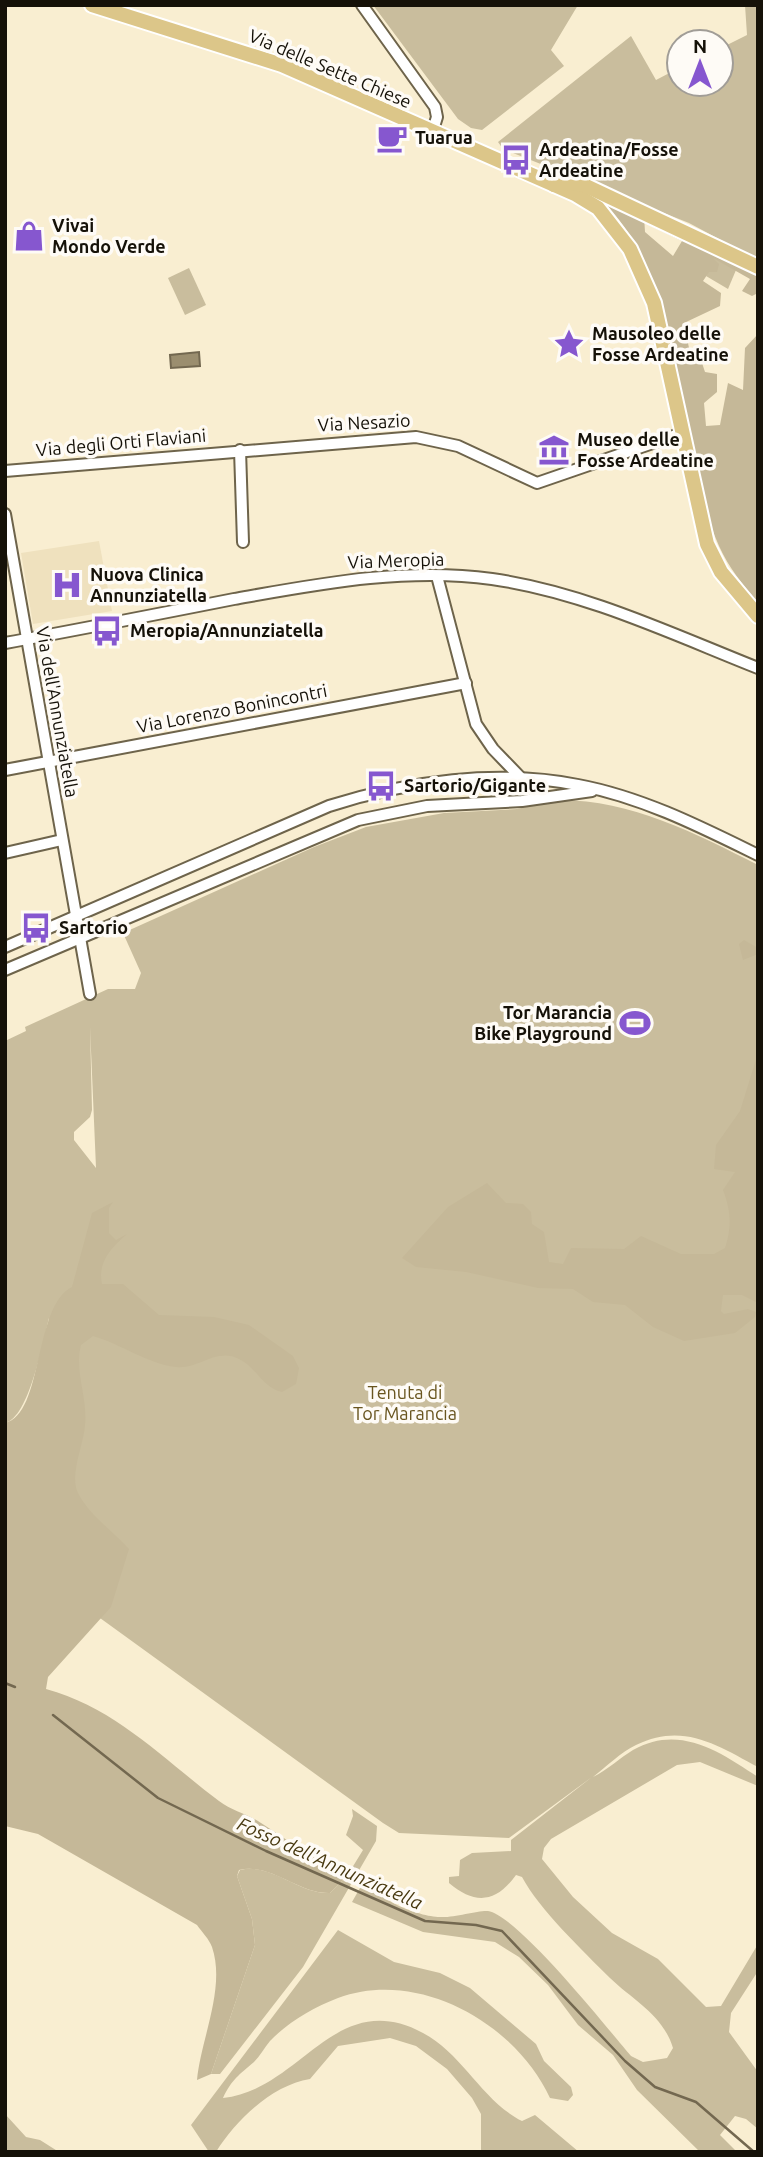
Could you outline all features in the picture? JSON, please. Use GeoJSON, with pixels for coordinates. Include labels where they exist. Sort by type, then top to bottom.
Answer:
{"type":"FeatureCollection","features":[{"type":"Feature","properties":{"kind":"main road","name":"Via delle Sette Chiese"},"geometry":{"type":"LineString","coordinates":[[92,5],[131,20],[253,54],[552,185],[598,208],[617,229],[634,256],[658,318],[710,552],[728,581],[758,616]]}},
{"type":"Feature","properties":{"kind":"main road"},"geometry":{"type":"LineString","coordinates":[[552,185],[572,183],[584,186],[692,233],[758,267]]}},
{"type":"Feature","properties":{"kind":"street"},"geometry":{"type":"LineString","coordinates":[[362,5],[435,107],[437,117],[432,133]]}},
{"type":"Feature","properties":{"kind":"street","name":"Via Nesazio"},"geometry":{"type":"LineString","coordinates":[[240,450],[416,437],[458,446],[537,482],[682,433]]}},
{"type":"Feature","properties":{"kind":"street"},"geometry":{"type":"LineString","coordinates":[[240,450],[243,542]]}},
{"type":"Feature","properties":{"kind":"street","name":"Via degli Orti Flaviani"},"geometry":{"type":"LineString","coordinates":[[5,471],[240,450]]}},
{"type":"Feature","properties":{"kind":"street","name":"Via dell'Annunziatella"},"geometry":{"type":"LineString","coordinates":[[5,514],[90,994]]}},
{"type":"Feature","properties":{"kind":"street","name":"Via Meropia"},"geometry":{"type":"LineString","coordinates":[[5,643],[326,583],[390,576],[437,576],[496,580],[552,592],[758,668]]}},
{"type":"Feature","properties":{"kind":"street"},"geometry":{"type":"LineString","coordinates":[[437,576],[481,733],[522,779],[522,801]]}},
{"type":"Feature","properties":{"kind":"street","name":"Via Lorenzo Bonincontri"},"geometry":{"type":"LineString","coordinates":[[5,770],[466,683]]}},
{"type":"Feature","properties":{"kind":"street"},"geometry":{"type":"LineString","coordinates":[[5,947],[329,806],[393,789],[444,782],[522,779],[562,782],[658,809],[758,855]]}},
{"type":"Feature","properties":{"kind":"street"},"geometry":{"type":"LineString","coordinates":[[5,970],[358,820],[395,811],[450,803],[522,801],[598,791]]}},
{"type":"Feature","properties":{"kind":"street"},"geometry":{"type":"LineString","coordinates":[[279,827],[289,849]]}},
{"type":"Feature","properties":{"kind":"street"},"geometry":{"type":"LineString","coordinates":[[5,853],[62,840]]}},
{"type":"Feature","properties":{"kind":"shaded area"},"geometry":{"type":"Polygon","coordinates":[[[601,199],[644,216],[645,232],[673,256],[682,241],[649,225],[649,218],[758,272],[758,293],[752,296],[742,291],[750,279],[713,258],[719,264],[717,272],[709,272],[703,281],[721,293],[720,306],[684,323],[690,353],[701,360],[705,372],[717,374],[717,392],[704,403],[706,426],[720,425],[728,383],[743,390],[745,348],[758,334],[758,603],[723,554],[704,502],[666,320],[652,277],[631,237],[601,199]]]}},
{"type":"Feature","properties":{"kind":"shaded area"},"geometry":{"type":"Polygon","coordinates":[[[199,352],[200,366],[171,368],[170,355],[199,352]]]}},
{"type":"Feature","properties":{"kind":"shaded area","name":"Nuova Clinica Annunziatella"},"geometry":{"type":"Polygon","coordinates":[[[99,541],[112,611],[33,624],[21,553],[99,541]]]}},
{"type":"Feature","properties":{"kind":"shaded area"},"geometry":{"type":"Polygon","coordinates":[[[744,940],[758,948],[758,954],[743,960],[739,944],[744,940]]]}},
{"type":"Feature","properties":{"kind":"shaded area"},"geometry":{"type":"Polygon","coordinates":[[[758,1053],[758,1303],[742,1295],[723,1295],[721,1311],[724,1314],[748,1309],[756,1312],[755,1317],[735,1333],[684,1341],[653,1327],[625,1305],[593,1302],[573,1289],[538,1288],[466,1272],[416,1267],[402,1258],[448,1207],[487,1183],[506,1203],[523,1204],[531,1212],[532,1224],[544,1232],[549,1262],[563,1264],[571,1248],[624,1249],[641,1236],[681,1254],[714,1254],[725,1248],[730,1219],[723,1190],[735,1172],[714,1169],[716,1145],[740,1111],[758,1053]]]}},
{"type":"Feature","properties":{"kind":"shaded area"},"geometry":{"type":"Polygon","coordinates":[[[113,1202],[109,1208],[109,1233],[116,1240],[127,1234],[111,1250],[104,1262],[102,1284],[123,1284],[159,1315],[214,1317],[249,1325],[293,1356],[299,1368],[296,1384],[282,1392],[275,1390],[245,1363],[231,1356],[215,1357],[176,1367],[155,1362],[93,1336],[81,1345],[79,1355],[85,1415],[76,1469],[76,1486],[88,1508],[129,1549],[111,1607],[48,1677],[46,1689],[95,1709],[117,1722],[224,1804],[256,1820],[347,1876],[330,1893],[307,1889],[262,1870],[239,1870],[237,1876],[252,1919],[255,1945],[211,2074],[197,2080],[214,1996],[216,1963],[212,1947],[197,1925],[38,1834],[5,1826],[5,1423],[17,1415],[26,1401],[51,1315],[60,1298],[72,1287],[92,1213],[113,1202]]]}},
{"type":"Feature","properties":{"kind":"green space"},"geometry":{"type":"Polygon","coordinates":[[[373,5],[578,5],[551,50],[564,66],[482,130],[471,128],[458,119],[373,5]]]}},
{"type":"Feature","properties":{"kind":"green space"},"geometry":{"type":"Polygon","coordinates":[[[745,5],[758,5],[758,260],[689,223],[503,149],[498,142],[631,36],[656,80],[665,75],[665,98],[735,98],[735,41],[747,35],[745,5]]]}},
{"type":"Feature","properties":{"kind":"green space"},"geometry":{"type":"Polygon","coordinates":[[[711,256],[736,270],[728,289],[706,276],[711,256]]]}},
{"type":"Feature","properties":{"kind":"green space"},"geometry":{"type":"Polygon","coordinates":[[[189,268],[206,305],[185,315],[168,278],[189,268]]]}},
{"type":"Feature","properties":{"kind":"green space","name":"Tenuta di Tor Marancia"},"geometry":{"type":"Polygon","coordinates":[[[557,800],[610,805],[686,830],[758,865],[758,1767],[714,1744],[684,1736],[669,1736],[653,1738],[630,1748],[593,1777],[633,1750],[650,1743],[682,1740],[698,1744],[728,1758],[758,1777],[758,1786],[700,1762],[677,1765],[551,1839],[544,1848],[542,1859],[573,1897],[612,1933],[658,1959],[706,2007],[721,2006],[758,1944],[758,1971],[731,2013],[729,2032],[758,2072],[758,2129],[746,2119],[735,2116],[720,2135],[737,2152],[700,2152],[637,2090],[613,2055],[578,2025],[548,1985],[519,1957],[495,1942],[423,1932],[352,1902],[368,1874],[375,1890],[384,1898],[420,1914],[445,1917],[488,1911],[520,1932],[540,1952],[631,2056],[643,2062],[667,2058],[673,2048],[655,2017],[610,1978],[562,1929],[522,1877],[516,1875],[501,1891],[485,1898],[468,1895],[449,1883],[449,1877],[459,1876],[460,1860],[472,1853],[511,1851],[511,1840],[592,1777],[509,1838],[399,1833],[100,1618],[36,1551],[49,1318],[28,1394],[14,1418],[5,1423],[5,1041],[26,1031],[25,1027],[108,989],[135,989],[141,973],[123,933],[314,847],[366,827],[444,813],[517,809],[557,800]],[[90,1027],[92,1110],[90,1117],[74,1132],[74,1140],[96,1168],[90,1027]]]}},
{"type":"Feature","properties":{"kind":"green space"},"geometry":{"type":"Polygon","coordinates":[[[352,1809],[377,1826],[376,1841],[303,1967],[220,2074],[211,2074],[255,1945],[252,1919],[237,1876],[240,1870],[263,1870],[307,1889],[330,1893],[347,1876],[363,1850],[346,1835],[353,1816],[352,1809]]]}},
{"type":"Feature","properties":{"kind":"green space"},"geometry":{"type":"Polygon","coordinates":[[[338,1930],[394,1962],[440,1973],[470,1988],[536,2044],[544,2061],[571,2087],[573,2095],[568,2101],[550,2098],[534,2071],[514,2047],[489,2026],[462,2009],[432,1997],[401,1991],[369,1991],[338,1998],[293,2022],[270,2041],[256,2060],[236,2078],[223,2098],[250,2091],[275,2078],[342,2031],[366,2022],[392,2022],[423,2033],[437,2042],[495,2102],[522,2121],[535,2115],[579,2152],[481,2152],[481,2114],[472,2098],[447,2069],[416,2046],[390,2038],[338,2046],[310,2079],[282,2089],[256,2106],[233,2128],[216,2152],[209,2152],[191,2125],[338,1930]]]}},
{"type":"Feature","properties":{"kind":"green space"},"geometry":{"type":"Polygon","coordinates":[[[5,2114],[26,2137],[40,2140],[59,2152],[5,2152],[5,2114]]]}},
{"type":"Feature","properties":{"kind":"waterway","name":"Fosso dell'Annunziatella"},"geometry":{"type":"LineString","coordinates":[[5,1683],[15,1687]]}},
{"type":"Feature","properties":{"kind":"waterway","name":"Fosso dell'Annunziatella"},"geometry":{"type":"LineString","coordinates":[[53,1715],[158,1798],[266,1851],[425,1921],[476,1925],[502,1931],[625,2061],[655,2087],[696,2102],[754,2152]]}},
{"type":"Feature","properties":{"kind":"place","name":"Tuarua"},"geometry":{"type":"Point","coordinates":[392,138]}},
{"type":"Feature","properties":{"kind":"place","name":"Ardeatina/Fosse Ardeatine"},"geometry":{"type":"Point","coordinates":[516,160]}},
{"type":"Feature","properties":{"kind":"place","name":"Vivai Mondo Verde"},"geometry":{"type":"Point","coordinates":[29,236]}},
{"type":"Feature","properties":{"kind":"place","name":"Mausoleo delle Fosse Ardeatine"},"geometry":{"type":"Point","coordinates":[569,344]}},
{"type":"Feature","properties":{"kind":"place","name":"Museo delle Fosse Ardeatine"},"geometry":{"type":"Point","coordinates":[554,450]}},
{"type":"Feature","properties":{"kind":"place","name":"Nuova Clinica Annunziatella"},"geometry":{"type":"Point","coordinates":[67,585]}},
{"type":"Feature","properties":{"kind":"place","name":"Meropia/Annunziatella"},"geometry":{"type":"Point","coordinates":[107,631]}},
{"type":"Feature","properties":{"kind":"place","name":"Sartorio/Gigante"},"geometry":{"type":"Point","coordinates":[381,786]}},
{"type":"Feature","properties":{"kind":"place","name":"Sartorio"},"geometry":{"type":"Point","coordinates":[36,928]}},
{"type":"Feature","properties":{"kind":"place","name":"Tor Marancia Bike Playground"},"geometry":{"type":"Point","coordinates":[635,1023]}}]}
